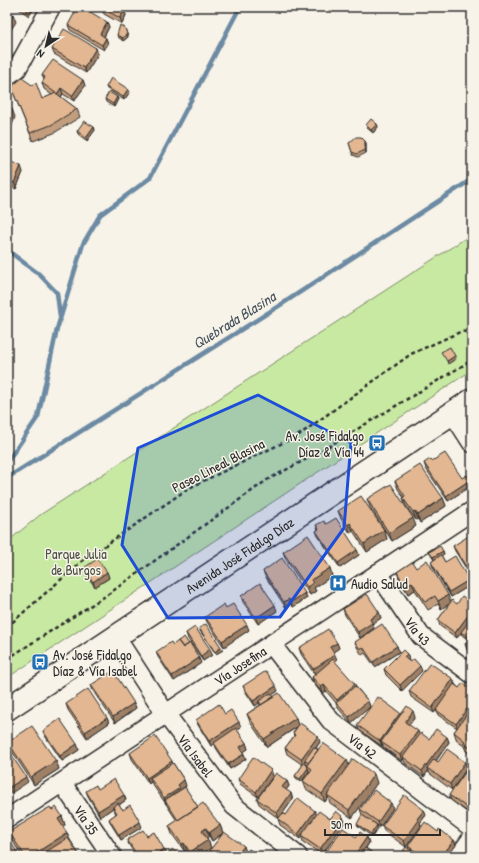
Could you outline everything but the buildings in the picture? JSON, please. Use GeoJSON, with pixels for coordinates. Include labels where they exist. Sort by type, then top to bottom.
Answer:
{"type":"FeatureCollection","features":[{"type":"Feature","properties":{"kind":"street"},"geometry":{"type":"LineString","coordinates":[[7,76],[17,69],[51,7]]}},
{"type":"Feature","properties":{"kind":"street","name":"Avenida José Fidalgo Díaz"},"geometry":{"type":"LineString","coordinates":[[7,709],[472,400]]}},
{"type":"Feature","properties":{"kind":"street"},"geometry":{"type":"LineString","coordinates":[[452,412],[472,443]]}},
{"type":"Feature","properties":{"kind":"street","name":"Vía Josefina"},"geometry":{"type":"LineString","coordinates":[[7,819],[472,511]]}},
{"type":"Feature","properties":{"kind":"street","name":"Vía 43"},"geometry":{"type":"LineString","coordinates":[[378,574],[422,636],[472,674]]}},
{"type":"Feature","properties":{"kind":"street","name":"Vía Isabel"},"geometry":{"type":"LineString","coordinates":[[115,636],[165,713],[234,806],[298,856]]}},
{"type":"Feature","properties":{"kind":"street","name":"Vía 42"},"geometry":{"type":"LineString","coordinates":[[272,644],[331,722],[472,828]]}},
{"type":"Feature","properties":{"kind":"street","name":"Vía 35"},"geometry":{"type":"LineString","coordinates":[[62,783],[112,856]]}},
{"type":"Feature","properties":{"kind":"street"},"geometry":{"type":"LineString","coordinates":[[458,856],[472,838]]}},
{"type":"Feature","properties":{"kind":"path","name":"Paseo Lineal Blasina"},"geometry":{"type":"LineString","coordinates":[[7,627],[81,562],[189,488],[299,435],[411,354],[460,332],[472,331]]}},
{"type":"Feature","properties":{"kind":"path"},"geometry":{"type":"LineString","coordinates":[[7,659],[107,595],[267,480],[316,454],[472,360]]}},
{"type":"Feature","properties":{"kind":"highlighted area"},"geometry":{"type":"Polygon","coordinates":[[[258,395],[351,443],[344,528],[280,617],[168,618],[122,545],[138,448],[258,395]]]}},
{"type":"Feature","properties":{"kind":"green space","name":"Parque Julia de Burgos"},"geometry":{"type":"Polygon","coordinates":[[[472,234],[472,370],[7,678],[7,542],[40,515],[472,234]]]}},
{"type":"Feature","properties":{"kind":"waterway"},"geometry":{"type":"LineString","coordinates":[[7,462],[38,417],[57,329],[83,244],[100,215],[150,178],[240,7]]}},
{"type":"Feature","properties":{"kind":"waterway","name":"Quebrada Blasina"},"geometry":{"type":"LineString","coordinates":[[7,478],[285,302],[472,179]]}},
{"type":"Feature","properties":{"kind":"waterway"},"geometry":{"type":"LineString","coordinates":[[7,250],[39,274],[57,293],[60,317]]}},
{"type":"Feature","properties":{"kind":"place","name":"Av. José Fidalgo Díaz & Vía 44"},"geometry":{"type":"Point","coordinates":[377,443]}},
{"type":"Feature","properties":{"kind":"place","name":"Audio Salud"},"geometry":{"type":"Point","coordinates":[338,583]}},
{"type":"Feature","properties":{"kind":"place","name":"Av. José Fidalgo Díaz & Vía Isabel"},"geometry":{"type":"Point","coordinates":[40,662]}}]}
